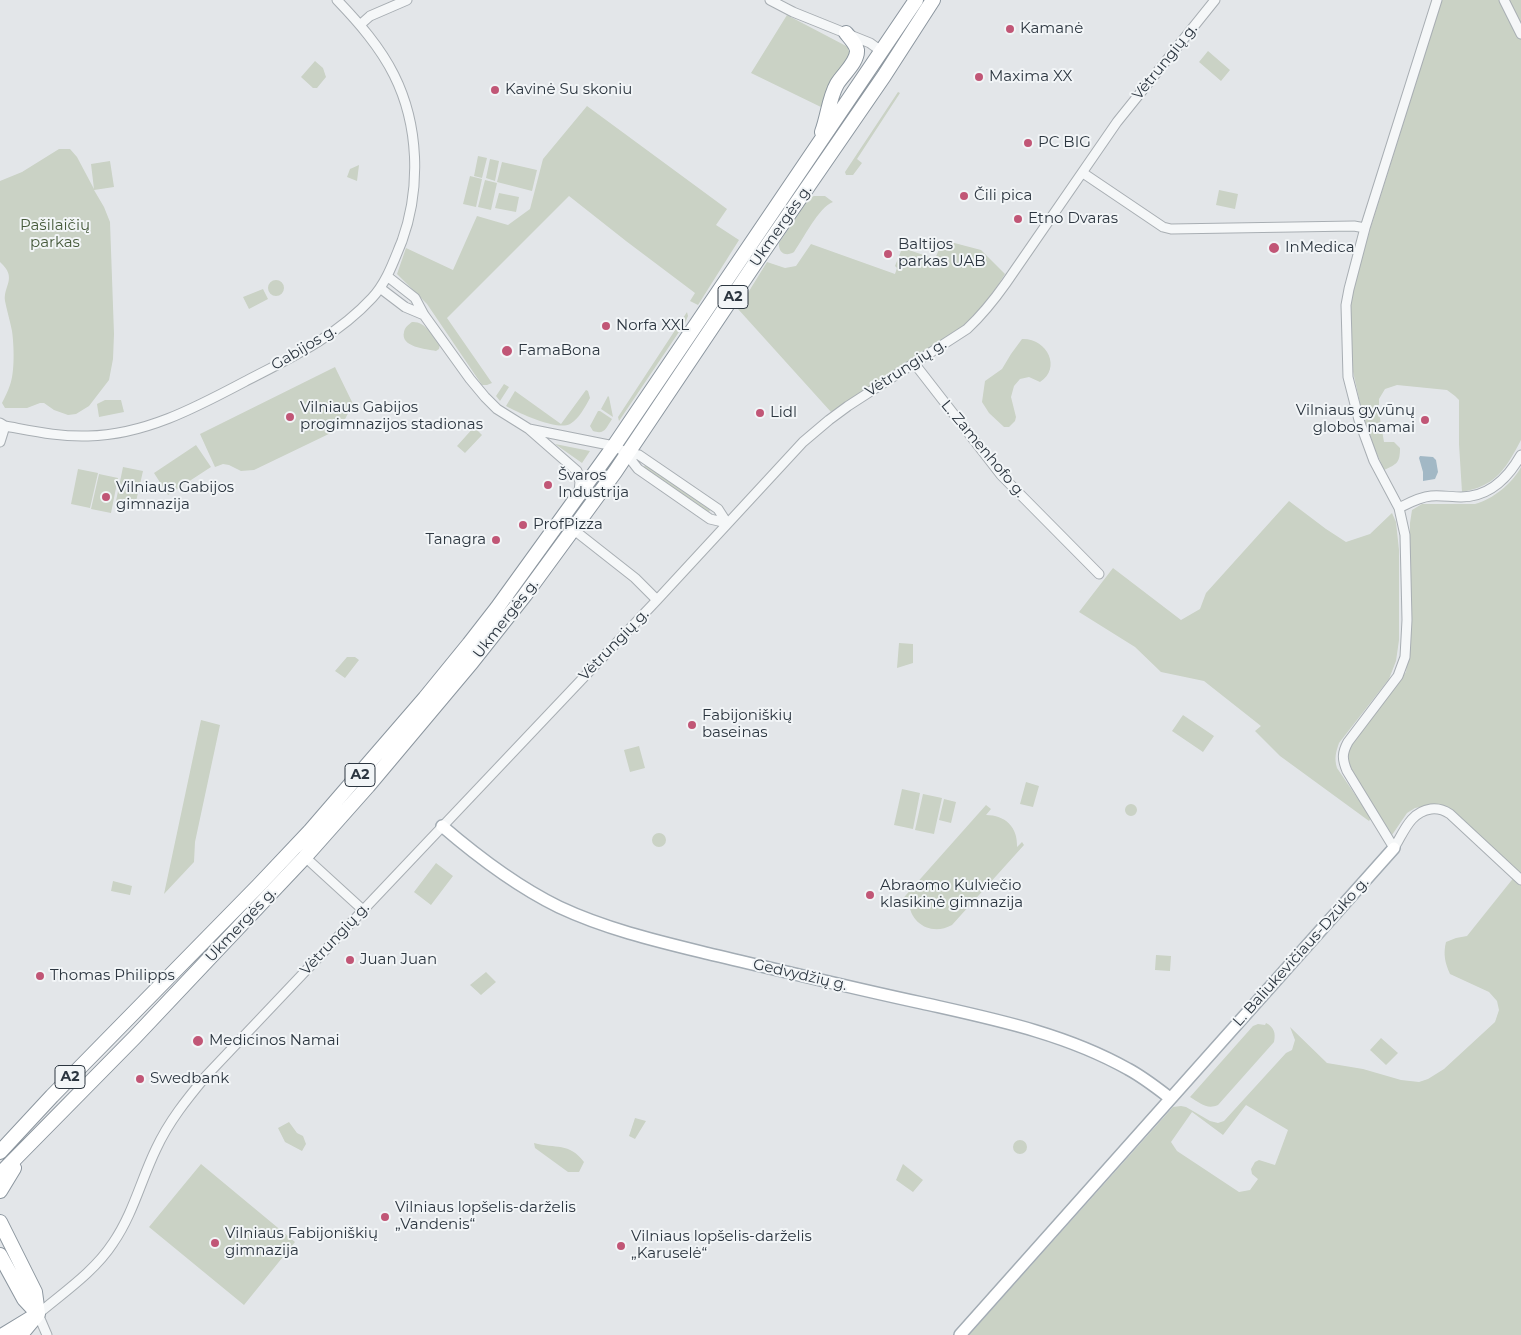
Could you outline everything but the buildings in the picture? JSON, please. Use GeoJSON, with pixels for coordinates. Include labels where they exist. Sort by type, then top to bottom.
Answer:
{"type":"FeatureCollection","features":[{"type":"Feature","properties":{"kind":"highway","name":"Ukmergės g."},"geometry":{"type":"LineString","coordinates":[[0,1174],[148,1023],[305,857],[419,705],[498,608],[573,504],[916,0]]}},
{"type":"Feature","properties":{"kind":"highway","name":"Ukmergės g."},"geometry":{"type":"LineString","coordinates":[[0,1152],[52,1096],[259,885],[346,800],[472,662],[574,530],[898,55],[933,0]]}},
{"type":"Feature","properties":{"kind":"highway"},"geometry":{"type":"LineString","coordinates":[[818,145],[833,92],[857,51],[846,33]]}},
{"type":"Feature","properties":{"kind":"highway"},"geometry":{"type":"LineString","coordinates":[[881,51],[898,55]]}},
{"type":"Feature","properties":{"kind":"highway"},"geometry":{"type":"LineString","coordinates":[[0,1144],[20,1132]]}},
{"type":"Feature","properties":{"kind":"highway"},"geometry":{"type":"LineString","coordinates":[[0,1191],[27,1146]]}},
{"type":"Feature","properties":{"kind":"highway"},"geometry":{"type":"LineString","coordinates":[[0,1222],[35,1292],[38,1314],[20,1335]]}},
{"type":"Feature","properties":{"kind":"highway"},"geometry":{"type":"LineString","coordinates":[[0,1255],[24,1299],[38,1314]]}},
{"type":"Feature","properties":{"kind":"highway"},"geometry":{"type":"LineString","coordinates":[[3,1335],[38,1314]]}},
{"type":"Feature","properties":{"kind":"main road","name":"Gedvydžių g."},"geometry":{"type":"LineString","coordinates":[[442,826],[479,857],[513,880],[559,907],[584,918],[660,941],[866,991],[1015,1024],[1048,1034],[1069,1041],[1120,1064],[1170,1098]]}},
{"type":"Feature","properties":{"kind":"main road","name":"L. Baliukevičiaus-Dzūko g."},"geometry":{"type":"LineString","coordinates":[[960,1335],[1394,848]]}},
{"type":"Feature","properties":{"kind":"street","name":"Gabijos g."},"geometry":{"type":"LineString","coordinates":[[3,424],[46,434],[87,436],[124,432],[163,421],[200,405],[310,348],[338,329],[359,311],[380,288],[402,239],[410,212],[415,161],[412,134],[407,108],[394,75],[384,57],[361,24],[337,0]]}},
{"type":"Feature","properties":{"kind":"street"},"geometry":{"type":"LineString","coordinates":[[361,24],[370,16],[407,0]]}},
{"type":"Feature","properties":{"kind":"street"},"geometry":{"type":"LineString","coordinates":[[770,0],[793,12],[870,43],[881,51]]}},
{"type":"Feature","properties":{"kind":"street","name":"Vėtrungių g."},"geometry":{"type":"LineString","coordinates":[[38,1314],[86,1274],[114,1243],[126,1221],[156,1148],[174,1116],[215,1067],[657,600],[785,461],[818,429],[848,406],[967,329],[990,306],[1132,102],[1215,0]]}},
{"type":"Feature","properties":{"kind":"street"},"geometry":{"type":"LineString","coordinates":[[1437,0],[1365,228],[1346,305],[1348,377],[1366,442],[1399,508],[1405,534],[1407,620],[1405,657],[1398,676],[1348,742],[1342,754],[1342,759],[1394,848],[1415,815],[1423,811],[1440,809],[1445,811],[1521,880]]}},
{"type":"Feature","properties":{"kind":"street"},"geometry":{"type":"LineString","coordinates":[[1504,0],[1521,34]]}},
{"type":"Feature","properties":{"kind":"street"},"geometry":{"type":"LineString","coordinates":[[1082,173],[1163,227],[1354,226],[1365,228]]}},
{"type":"Feature","properties":{"kind":"street"},"geometry":{"type":"LineString","coordinates":[[387,276],[415,298],[424,315],[479,390],[497,409],[529,429],[577,471],[580,488],[573,504]]}},
{"type":"Feature","properties":{"kind":"street"},"geometry":{"type":"LineString","coordinates":[[380,288],[405,307],[424,315]]}},
{"type":"Feature","properties":{"kind":"street","name":"L. Zamenhofo g."},"geometry":{"type":"LineString","coordinates":[[914,363],[1001,475],[1099,574]]}},
{"type":"Feature","properties":{"kind":"street"},"geometry":{"type":"LineString","coordinates":[[0,442],[3,424]]}},
{"type":"Feature","properties":{"kind":"street"},"geometry":{"type":"LineString","coordinates":[[529,429],[614,446],[627,453],[639,455],[718,509],[727,523]]}},
{"type":"Feature","properties":{"kind":"street"},"geometry":{"type":"LineString","coordinates":[[627,453],[638,469],[710,518],[727,523]]}},
{"type":"Feature","properties":{"kind":"street"},"geometry":{"type":"LineString","coordinates":[[1399,508],[1412,501],[1430,496],[1474,497],[1486,492],[1504,478],[1515,466],[1521,455]]}},
{"type":"Feature","properties":{"kind":"street"},"geometry":{"type":"LineString","coordinates":[[574,530],[635,578],[657,600]]}},
{"type":"Feature","properties":{"kind":"street"},"geometry":{"type":"LineString","coordinates":[[305,857],[363,910]]}},
{"type":"Feature","properties":{"kind":"street"},"geometry":{"type":"LineString","coordinates":[[38,1314],[47,1335]]}},
{"type":"Feature","properties":{"kind":"green space"},"geometry":{"type":"Polygon","coordinates":[[[1442,0],[1521,0],[1521,440],[1506,466],[1496,477],[1481,486],[1462,492],[1459,400],[1447,390],[1397,385],[1385,389],[1379,399],[1379,413],[1384,442],[1394,442],[1400,448],[1397,462],[1384,470],[1362,412],[1352,367],[1350,299],[1354,281],[1442,0]]]}},
{"type":"Feature","properties":{"kind":"green space"},"geometry":{"type":"Polygon","coordinates":[[[787,15],[848,47],[850,56],[825,109],[751,73],[787,15]]]}},
{"type":"Feature","properties":{"kind":"green space"},"geometry":{"type":"Polygon","coordinates":[[[1208,51],[1230,70],[1221,81],[1199,62],[1208,51]]]}},
{"type":"Feature","properties":{"kind":"green space"},"geometry":{"type":"Polygon","coordinates":[[[315,61],[323,68],[326,77],[317,88],[313,88],[301,77],[315,61]]]}},
{"type":"Feature","properties":{"kind":"green space"},"geometry":{"type":"Polygon","coordinates":[[[898,92],[900,93],[857,159],[862,163],[853,175],[846,175],[845,172],[898,92]]]}},
{"type":"Feature","properties":{"kind":"green space"},"geometry":{"type":"Polygon","coordinates":[[[587,106],[727,209],[716,225],[739,240],[698,305],[690,301],[695,293],[569,196],[447,318],[492,383],[482,385],[427,304],[397,274],[406,248],[453,270],[477,216],[508,225],[530,209],[543,159],[587,106]]]}},
{"type":"Feature","properties":{"kind":"green space","name":"Pašilaičių parkas"},"geometry":{"type":"Polygon","coordinates":[[[59,149],[70,149],[77,157],[94,189],[91,164],[110,161],[114,187],[94,190],[110,222],[114,334],[113,359],[109,380],[89,406],[76,414],[68,415],[54,410],[44,403],[27,408],[5,408],[2,403],[12,380],[14,351],[12,331],[5,301],[9,277],[0,262],[0,181],[22,172],[59,149]]]}},
{"type":"Feature","properties":{"kind":"green space"},"geometry":{"type":"Polygon","coordinates":[[[478,156],[487,158],[482,178],[474,176],[478,156]]]}},
{"type":"Feature","properties":{"kind":"green space"},"geometry":{"type":"Polygon","coordinates":[[[490,159],[499,161],[495,181],[486,178],[490,159]]]}},
{"type":"Feature","properties":{"kind":"green space"},"geometry":{"type":"Polygon","coordinates":[[[502,162],[537,170],[532,191],[497,182],[502,162]]]}},
{"type":"Feature","properties":{"kind":"green space"},"geometry":{"type":"Polygon","coordinates":[[[359,165],[357,181],[347,177],[350,169],[359,165]]]}},
{"type":"Feature","properties":{"kind":"green space"},"geometry":{"type":"Polygon","coordinates":[[[470,176],[482,179],[476,207],[463,204],[470,176]]]}},
{"type":"Feature","properties":{"kind":"green space"},"geometry":{"type":"Polygon","coordinates":[[[485,180],[497,183],[491,210],[478,207],[485,180]]]}},
{"type":"Feature","properties":{"kind":"green space"},"geometry":{"type":"Polygon","coordinates":[[[1219,190],[1238,194],[1235,209],[1216,205],[1219,190]]]}},
{"type":"Feature","properties":{"kind":"green space"},"geometry":{"type":"Polygon","coordinates":[[[499,193],[519,197],[516,212],[495,208],[499,193]]]}},
{"type":"Feature","properties":{"kind":"green space"},"geometry":{"type":"Polygon","coordinates":[[[825,196],[833,202],[822,210],[794,252],[785,254],[781,252],[779,243],[809,198],[825,196]]]}},
{"type":"Feature","properties":{"kind":"green space"},"geometry":{"type":"Polygon","coordinates":[[[943,240],[981,250],[1005,274],[995,290],[958,330],[831,412],[738,309],[767,262],[785,268],[796,266],[811,244],[895,274],[897,268],[895,266],[901,251],[906,249],[935,259],[943,240]]]}},
{"type":"Feature","properties":{"kind":"green space"},"geometry":{"type":"Polygon","coordinates":[[[273,280],[279,280],[284,285],[282,294],[273,296],[268,291],[268,285],[273,280]]]}},
{"type":"Feature","properties":{"kind":"green space"},"geometry":{"type":"Polygon","coordinates":[[[263,289],[268,299],[249,309],[243,297],[263,289]]]}},
{"type":"Feature","properties":{"kind":"green space"},"geometry":{"type":"Polygon","coordinates":[[[687,312],[688,316],[685,323],[619,421],[618,417],[687,312]]]}},
{"type":"Feature","properties":{"kind":"green space"},"geometry":{"type":"Polygon","coordinates":[[[412,322],[417,322],[428,329],[440,344],[439,349],[436,351],[420,348],[406,341],[404,330],[412,322]]]}},
{"type":"Feature","properties":{"kind":"green space"},"geometry":{"type":"Polygon","coordinates":[[[1022,339],[1031,340],[1044,348],[1051,362],[1050,369],[1047,376],[1040,382],[1029,377],[1020,379],[1014,386],[1011,397],[1016,417],[1009,427],[1004,427],[989,413],[982,402],[985,381],[1002,369],[1022,339]]]}},
{"type":"Feature","properties":{"kind":"green space","name":"Vilniaus Gabijos progimnazijos stadionas"},"geometry":{"type":"Polygon","coordinates":[[[335,367],[353,404],[343,423],[335,431],[254,470],[241,471],[223,464],[215,467],[200,434],[335,367]]]}},
{"type":"Feature","properties":{"kind":"green space"},"geometry":{"type":"Polygon","coordinates":[[[504,384],[509,387],[500,401],[496,396],[504,384]]]}},
{"type":"Feature","properties":{"kind":"green space"},"geometry":{"type":"Polygon","coordinates":[[[586,390],[590,398],[584,409],[573,422],[564,426],[538,420],[506,406],[515,391],[561,424],[586,390]]]}},
{"type":"Feature","properties":{"kind":"green space"},"geometry":{"type":"Polygon","coordinates":[[[609,397],[613,417],[601,409],[609,397]]]}},
{"type":"Feature","properties":{"kind":"green space"},"geometry":{"type":"Polygon","coordinates":[[[105,400],[121,400],[124,412],[99,417],[97,404],[105,400]]]}},
{"type":"Feature","properties":{"kind":"green space"},"geometry":{"type":"Polygon","coordinates":[[[598,411],[612,419],[605,430],[600,432],[593,431],[590,426],[598,411]]]}},
{"type":"Feature","properties":{"kind":"green space"},"geometry":{"type":"Polygon","coordinates":[[[474,427],[482,435],[465,453],[457,446],[474,427]]]}},
{"type":"Feature","properties":{"kind":"green space"},"geometry":{"type":"Polygon","coordinates":[[[555,444],[590,451],[582,463],[555,444]]]}},
{"type":"Feature","properties":{"kind":"green space"},"geometry":{"type":"Polygon","coordinates":[[[196,445],[211,467],[168,495],[154,473],[196,445]]]}},
{"type":"Feature","properties":{"kind":"green space"},"geometry":{"type":"Polygon","coordinates":[[[645,465],[710,510],[709,512],[644,467],[645,465]]]}},
{"type":"Feature","properties":{"kind":"green space"},"geometry":{"type":"Polygon","coordinates":[[[123,467],[143,471],[135,506],[116,501],[123,467]]]}},
{"type":"Feature","properties":{"kind":"green space"},"geometry":{"type":"Polygon","coordinates":[[[1521,467],[1521,1335],[969,1335],[1173,1107],[1186,1107],[1210,1121],[1218,1123],[1224,1121],[1286,1053],[1292,1050],[1295,1040],[1290,1027],[1327,1063],[1363,1069],[1401,1080],[1419,1082],[1444,1069],[1495,1022],[1499,1010],[1497,1001],[1489,992],[1450,974],[1445,958],[1445,946],[1446,942],[1467,936],[1515,876],[1516,872],[1513,866],[1452,812],[1437,806],[1415,808],[1407,813],[1392,835],[1346,760],[1349,747],[1406,672],[1410,638],[1410,523],[1412,510],[1422,504],[1475,504],[1482,502],[1501,490],[1521,467]],[[1246,1105],[1223,1135],[1192,1112],[1171,1142],[1177,1151],[1239,1192],[1250,1190],[1258,1179],[1252,1174],[1251,1169],[1255,1162],[1259,1160],[1275,1165],[1288,1130],[1246,1105]]]}},
{"type":"Feature","properties":{"kind":"green space"},"geometry":{"type":"Polygon","coordinates":[[[78,469],[98,473],[90,508],[71,504],[78,469]]]}},
{"type":"Feature","properties":{"kind":"green space"},"geometry":{"type":"Polygon","coordinates":[[[99,474],[118,478],[111,513],[91,509],[99,474]]]}},
{"type":"Feature","properties":{"kind":"green space"},"geometry":{"type":"Polygon","coordinates":[[[1289,501],[1346,542],[1370,534],[1392,513],[1396,522],[1399,550],[1399,640],[1396,661],[1389,679],[1339,743],[1336,755],[1337,768],[1371,818],[1369,821],[1280,756],[1255,731],[1261,726],[1204,681],[1161,672],[1135,647],[1079,612],[1113,568],[1181,620],[1200,609],[1206,593],[1289,501]]]}},
{"type":"Feature","properties":{"kind":"green space"},"geometry":{"type":"Polygon","coordinates":[[[899,643],[913,644],[913,663],[897,668],[899,643]]]}},
{"type":"Feature","properties":{"kind":"green space"},"geometry":{"type":"Polygon","coordinates":[[[347,657],[355,657],[359,660],[345,678],[335,671],[347,657]]]}},
{"type":"Feature","properties":{"kind":"green space"},"geometry":{"type":"Polygon","coordinates":[[[1183,715],[1214,736],[1203,752],[1172,731],[1183,715]]]}},
{"type":"Feature","properties":{"kind":"green space"},"geometry":{"type":"Polygon","coordinates":[[[201,720],[220,725],[195,842],[194,862],[164,894],[201,720]]]}},
{"type":"Feature","properties":{"kind":"green space"},"geometry":{"type":"Polygon","coordinates":[[[639,746],[645,768],[630,772],[624,750],[639,746]]]}},
{"type":"Feature","properties":{"kind":"green space"},"geometry":{"type":"Polygon","coordinates":[[[1026,782],[1039,786],[1033,807],[1020,804],[1026,782]]]}},
{"type":"Feature","properties":{"kind":"green space"},"geometry":{"type":"Polygon","coordinates":[[[902,789],[920,793],[913,829],[894,825],[902,789]]]}},
{"type":"Feature","properties":{"kind":"green space"},"geometry":{"type":"Polygon","coordinates":[[[923,794],[942,798],[934,834],[915,830],[923,794]]]}},
{"type":"Feature","properties":{"kind":"green space"},"geometry":{"type":"Polygon","coordinates":[[[944,799],[956,802],[951,823],[939,820],[944,799]]]}},
{"type":"Feature","properties":{"kind":"green space"},"geometry":{"type":"Polygon","coordinates":[[[1129,804],[1133,804],[1137,810],[1133,816],[1129,816],[1125,812],[1125,808],[1129,804]]]}},
{"type":"Feature","properties":{"kind":"green space"},"geometry":{"type":"Polygon","coordinates":[[[986,805],[991,809],[986,815],[999,817],[1004,820],[1013,828],[1017,847],[1022,842],[1024,845],[952,925],[937,929],[923,926],[913,916],[909,902],[902,908],[898,904],[986,805]]]}},
{"type":"Feature","properties":{"kind":"green space"},"geometry":{"type":"Polygon","coordinates":[[[656,833],[662,833],[666,840],[662,847],[656,847],[652,843],[652,837],[656,833]]]}},
{"type":"Feature","properties":{"kind":"green space"},"geometry":{"type":"Polygon","coordinates":[[[436,863],[453,876],[431,905],[414,892],[436,863]]]}},
{"type":"Feature","properties":{"kind":"green space"},"geometry":{"type":"Polygon","coordinates":[[[113,881],[132,886],[130,895],[111,891],[113,881]]]}},
{"type":"Feature","properties":{"kind":"green space"},"geometry":{"type":"Polygon","coordinates":[[[1156,955],[1171,956],[1170,971],[1155,970],[1156,955]]]}},
{"type":"Feature","properties":{"kind":"green space"},"geometry":{"type":"Polygon","coordinates":[[[486,972],[496,982],[481,995],[470,985],[486,972]]]}},
{"type":"Feature","properties":{"kind":"green space"},"geometry":{"type":"Polygon","coordinates":[[[1266,1023],[1274,1031],[1274,1042],[1218,1105],[1210,1107],[1190,1097],[1253,1026],[1258,1024],[1265,1025],[1266,1023]]]}},
{"type":"Feature","properties":{"kind":"green space"},"geometry":{"type":"Polygon","coordinates":[[[1381,1038],[1398,1053],[1386,1065],[1370,1050],[1381,1038]]]}},
{"type":"Feature","properties":{"kind":"green space"},"geometry":{"type":"Polygon","coordinates":[[[635,1118],[646,1121],[635,1139],[629,1136],[635,1118]]]}},
{"type":"Feature","properties":{"kind":"green space"},"geometry":{"type":"Polygon","coordinates":[[[289,1122],[297,1133],[303,1136],[306,1144],[302,1151],[285,1142],[278,1128],[289,1122]]]}},
{"type":"Feature","properties":{"kind":"green space"},"geometry":{"type":"Polygon","coordinates":[[[1020,1140],[1025,1142],[1027,1147],[1025,1152],[1020,1154],[1015,1152],[1013,1147],[1015,1142],[1020,1140]]]}},
{"type":"Feature","properties":{"kind":"green space"},"geometry":{"type":"Polygon","coordinates":[[[534,1143],[562,1147],[573,1151],[584,1162],[579,1172],[568,1172],[535,1148],[534,1143]]]}},
{"type":"Feature","properties":{"kind":"green space"},"geometry":{"type":"Polygon","coordinates":[[[201,1164],[295,1242],[244,1305],[149,1227],[201,1164]]]}},
{"type":"Feature","properties":{"kind":"green space"},"geometry":{"type":"Polygon","coordinates":[[[903,1164],[923,1180],[913,1192],[896,1180],[903,1164]]]}},
{"type":"Feature","properties":{"kind":"water"},"geometry":{"type":"Polygon","coordinates":[[[1420,456],[1433,457],[1436,460],[1438,472],[1435,479],[1423,481],[1420,456]]]}},
{"type":"Feature","properties":{"kind":"place","name":"Kamanė"},"geometry":{"type":"Point","coordinates":[1010,29]}},
{"type":"Feature","properties":{"kind":"place","name":"Maxima XX"},"geometry":{"type":"Point","coordinates":[979,77]}},
{"type":"Feature","properties":{"kind":"place","name":"Kavinė Su skoniu"},"geometry":{"type":"Point","coordinates":[495,90]}},
{"type":"Feature","properties":{"kind":"place","name":"PC BIG"},"geometry":{"type":"Point","coordinates":[1028,143]}},
{"type":"Feature","properties":{"kind":"place","name":"Čili pica"},"geometry":{"type":"Point","coordinates":[964,196]}},
{"type":"Feature","properties":{"kind":"place","name":"Etno Dvaras"},"geometry":{"type":"Point","coordinates":[1018,219]}},
{"type":"Feature","properties":{"kind":"place","name":"InMedica"},"geometry":{"type":"Point","coordinates":[1274,248]}},
{"type":"Feature","properties":{"kind":"place","name":"Baltijos parkas UAB"},"geometry":{"type":"Point","coordinates":[888,254]}},
{"type":"Feature","properties":{"kind":"place","name":"Norfa XXL"},"geometry":{"type":"Point","coordinates":[606,326]}},
{"type":"Feature","properties":{"kind":"place","name":"FamaBona"},"geometry":{"type":"Point","coordinates":[507,351]}},
{"type":"Feature","properties":{"kind":"place","name":"Lidl"},"geometry":{"type":"Point","coordinates":[760,413]}},
{"type":"Feature","properties":{"kind":"place","name":"Vilniaus Gabijos progimnazijos stadionas"},"geometry":{"type":"Point","coordinates":[290,417]}},
{"type":"Feature","properties":{"kind":"place","name":"Vilniaus gyvūnų globos namai"},"geometry":{"type":"Point","coordinates":[1425,420]}},
{"type":"Feature","properties":{"kind":"place","name":"Švaros Industrija"},"geometry":{"type":"Point","coordinates":[548,485]}},
{"type":"Feature","properties":{"kind":"place","name":"Vilniaus Gabijos gimnazija"},"geometry":{"type":"Point","coordinates":[106,497]}},
{"type":"Feature","properties":{"kind":"place","name":"ProfPizza"},"geometry":{"type":"Point","coordinates":[523,525]}},
{"type":"Feature","properties":{"kind":"place","name":"Tanagra"},"geometry":{"type":"Point","coordinates":[496,540]}},
{"type":"Feature","properties":{"kind":"place","name":"Fabijoniškių baseinas"},"geometry":{"type":"Point","coordinates":[692,725]}},
{"type":"Feature","properties":{"kind":"place","name":"Abraomo Kulviečio klasikinė gimnazija"},"geometry":{"type":"Point","coordinates":[870,895]}},
{"type":"Feature","properties":{"kind":"place","name":"Juan Juan"},"geometry":{"type":"Point","coordinates":[350,960]}},
{"type":"Feature","properties":{"kind":"place","name":"Thomas Philipps"},"geometry":{"type":"Point","coordinates":[40,976]}},
{"type":"Feature","properties":{"kind":"place","name":"Medicinos Namai"},"geometry":{"type":"Point","coordinates":[198,1041]}},
{"type":"Feature","properties":{"kind":"place","name":"Swedbank"},"geometry":{"type":"Point","coordinates":[140,1079]}},
{"type":"Feature","properties":{"kind":"place","name":"Vilniaus lopšelis-darželis „Vandenis“"},"geometry":{"type":"Point","coordinates":[385,1217]}},
{"type":"Feature","properties":{"kind":"place","name":"Vilniaus Fabijoniškių gimnazija"},"geometry":{"type":"Point","coordinates":[215,1243]}},
{"type":"Feature","properties":{"kind":"place","name":"Vilniaus lopšelis-darželis „Karuselė“"},"geometry":{"type":"Point","coordinates":[621,1246]}}]}
